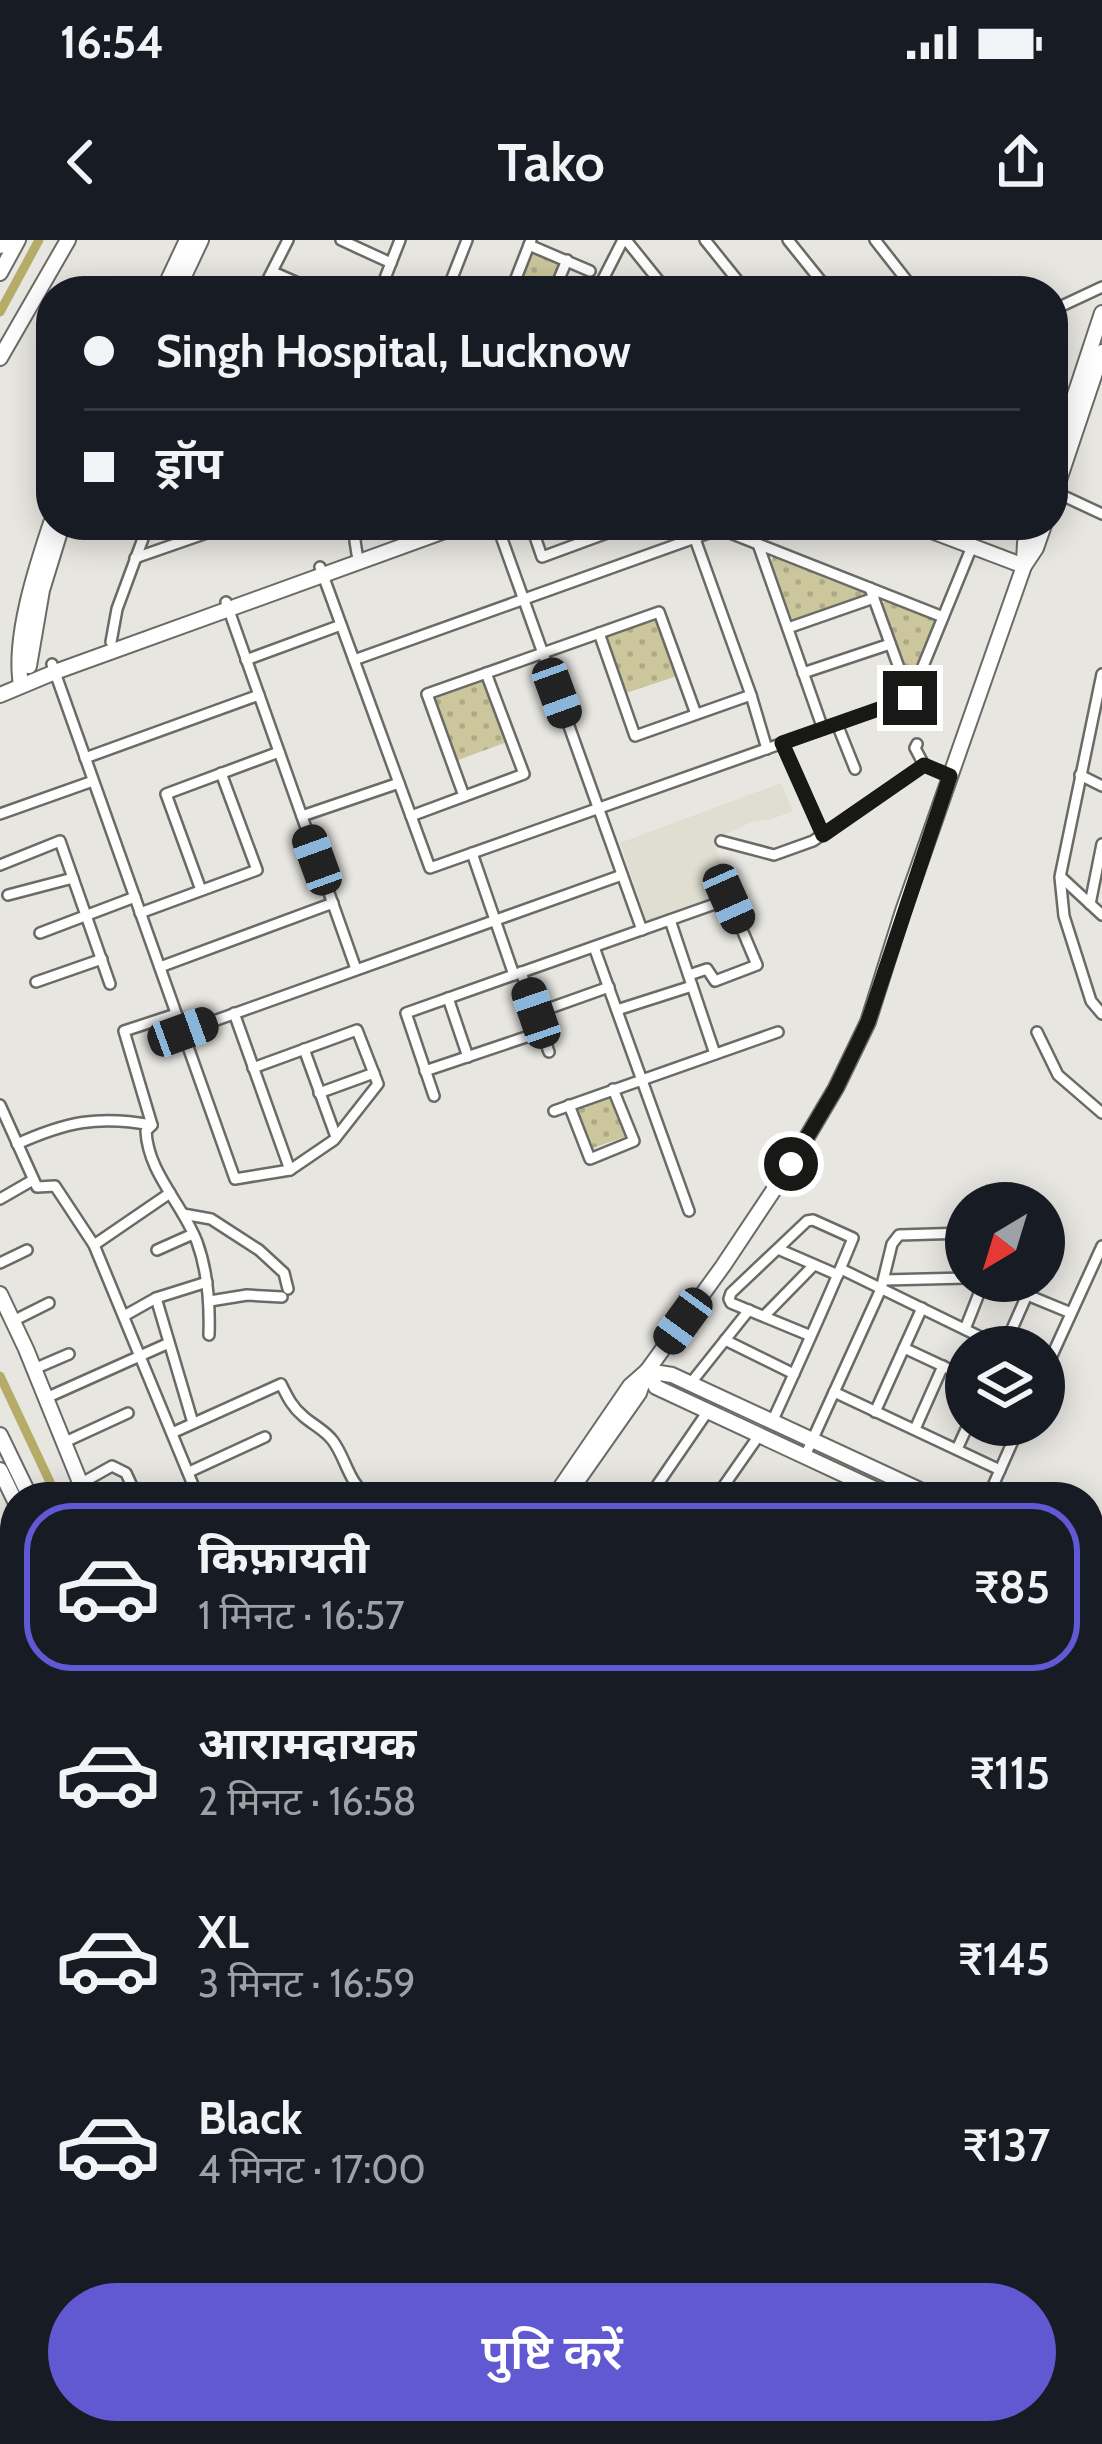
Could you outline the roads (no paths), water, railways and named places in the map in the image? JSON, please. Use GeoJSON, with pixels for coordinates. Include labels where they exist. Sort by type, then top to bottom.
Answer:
{"type":"FeatureCollection","features":[{"type":"Feature","properties":{"kind":"street"},"geometry":{"type":"LineString","coordinates":[[0,273],[18,240]]}},
{"type":"Feature","properties":{"kind":"street"},"geometry":{"type":"LineString","coordinates":[[47,276],[68,240]]}},
{"type":"Feature","properties":{"kind":"street"},"geometry":{"type":"LineString","coordinates":[[175,276],[187,240]]}},
{"type":"Feature","properties":{"kind":"street"},"geometry":{"type":"LineString","coordinates":[[179,276],[201,240]]}},
{"type":"Feature","properties":{"kind":"street"},"geometry":{"type":"LineString","coordinates":[[271,276],[288,240]]}},
{"type":"Feature","properties":{"kind":"street"},"geometry":{"type":"LineString","coordinates":[[341,240],[391,263]]}},
{"type":"Feature","properties":{"kind":"street"},"geometry":{"type":"LineString","coordinates":[[386,276],[400,240]]}},
{"type":"Feature","properties":{"kind":"street"},"geometry":{"type":"LineString","coordinates":[[453,276],[467,240]]}},
{"type":"Feature","properties":{"kind":"street"},"geometry":{"type":"LineString","coordinates":[[605,276],[624,240],[654,276]]}},
{"type":"Feature","properties":{"kind":"street"},"geometry":{"type":"LineString","coordinates":[[705,240],[734,276]]}},
{"type":"Feature","properties":{"kind":"street"},"geometry":{"type":"LineString","coordinates":[[788,240],[817,276]]}},
{"type":"Feature","properties":{"kind":"street"},"geometry":{"type":"LineString","coordinates":[[875,240],[903,276]]}},
{"type":"Feature","properties":{"kind":"street"},"geometry":{"type":"LineString","coordinates":[[517,276],[531,243],[590,271]]}},
{"type":"Feature","properties":{"kind":"street"},"geometry":{"type":"LineString","coordinates":[[560,276],[567,260]]}},
{"type":"Feature","properties":{"kind":"street"},"geometry":{"type":"LineString","coordinates":[[273,272],[282,276]]}},
{"type":"Feature","properties":{"kind":"street"},"geometry":{"type":"LineString","coordinates":[[1068,303],[1102,286]]}},
{"type":"Feature","properties":{"kind":"street"},"geometry":{"type":"LineString","coordinates":[[0,358],[36,296]]}},
{"type":"Feature","properties":{"kind":"street"},"geometry":{"type":"LineString","coordinates":[[1068,416],[1102,314]]}},
{"type":"Feature","properties":{"kind":"street"},"geometry":{"type":"LineString","coordinates":[[1068,453],[1102,352]]}},
{"type":"Feature","properties":{"kind":"street"},"geometry":{"type":"LineString","coordinates":[[1068,500],[1102,514]]}},
{"type":"Feature","properties":{"kind":"street"},"geometry":{"type":"LineString","coordinates":[[24,679],[29,597],[51,540]]}},
{"type":"Feature","properties":{"kind":"street"},"geometry":{"type":"LineString","coordinates":[[112,642],[117,609],[142,540]]}},
{"type":"Feature","properties":{"kind":"street"},"geometry":{"type":"LineString","coordinates":[[135,558],[185,540]]}},
{"type":"Feature","properties":{"kind":"street"},"geometry":{"type":"LineString","coordinates":[[355,540],[357,554]]}},
{"type":"Feature","properties":{"kind":"street"},"geometry":{"type":"LineString","coordinates":[[321,571],[395,540]]}},
{"type":"Feature","properties":{"kind":"street"},"geometry":{"type":"LineString","coordinates":[[0,685],[415,540]]}},
{"type":"Feature","properties":{"kind":"street"},"geometry":{"type":"LineString","coordinates":[[502,540],[641,930]]}},
{"type":"Feature","properties":{"kind":"street"},"geometry":{"type":"LineString","coordinates":[[536,540],[542,557],[587,540]]}},
{"type":"Feature","properties":{"kind":"street"},"geometry":{"type":"LineString","coordinates":[[354,660],[686,540]]}},
{"type":"Feature","properties":{"kind":"street"},"geometry":{"type":"LineString","coordinates":[[695,540],[767,749]]}},
{"type":"Feature","properties":{"kind":"street"},"geometry":{"type":"LineString","coordinates":[[748,540],[872,593],[943,617]]}},
{"type":"Feature","properties":{"kind":"street"},"geometry":{"type":"LineString","coordinates":[[960,540],[972,544]]}},
{"type":"Feature","properties":{"kind":"street"},"geometry":{"type":"LineString","coordinates":[[964,540],[1024,566]]}},
{"type":"Feature","properties":{"kind":"street"},"geometry":{"type":"LineString","coordinates":[[1024,566],[1026,540]]}},
{"type":"Feature","properties":{"kind":"street"},"geometry":{"type":"LineString","coordinates":[[576,1482],[758,1215],[836,1088],[868,1022],[1024,566],[1039,540]]}},
{"type":"Feature","properties":{"kind":"street"},"geometry":{"type":"LineString","coordinates":[[758,544],[823,729]]}},
{"type":"Feature","properties":{"kind":"street"},"geometry":{"type":"LineString","coordinates":[[321,571],[430,868],[910,698],[972,544]]}},
{"type":"Feature","properties":{"kind":"street"},"geometry":{"type":"LineString","coordinates":[[788,628],[872,593]]}},
{"type":"Feature","properties":{"kind":"street"},"geometry":{"type":"LineString","coordinates":[[872,593],[910,698]]}},
{"type":"Feature","properties":{"kind":"street"},"geometry":{"type":"LineString","coordinates":[[53,668],[112,642],[227,606]]}},
{"type":"Feature","properties":{"kind":"street"},"geometry":{"type":"LineString","coordinates":[[227,606],[356,969]]}},
{"type":"Feature","properties":{"kind":"street"},"geometry":{"type":"LineString","coordinates":[[464,796],[427,694],[543,652],[659,612],[696,714]]}},
{"type":"Feature","properties":{"kind":"street"},"geometry":{"type":"LineString","coordinates":[[246,660],[341,625]]}},
{"type":"Feature","properties":{"kind":"street"},"geometry":{"type":"LineString","coordinates":[[599,633],[635,736],[751,695]]}},
{"type":"Feature","properties":{"kind":"street"},"geometry":{"type":"LineString","coordinates":[[803,673],[890,644]]}},
{"type":"Feature","properties":{"kind":"street"},"geometry":{"type":"LineString","coordinates":[[53,668],[235,1179],[290,1170],[336,1138],[378,1084],[357,1030],[254,1067]]}},
{"type":"Feature","properties":{"kind":"street"},"geometry":{"type":"LineString","coordinates":[[411,816],[524,774],[486,673]]}},
{"type":"Feature","properties":{"kind":"street"},"geometry":{"type":"LineString","coordinates":[[1102,674],[1096,726],[1080,775],[1060,877],[1064,916],[1091,1000],[1102,1014]]}},
{"type":"Feature","properties":{"kind":"street"},"geometry":{"type":"LineString","coordinates":[[0,695],[24,679]]}},
{"type":"Feature","properties":{"kind":"street"},"geometry":{"type":"LineString","coordinates":[[85,758],[259,695]]}},
{"type":"Feature","properties":{"kind":"street"},"geometry":{"type":"LineString","coordinates":[[837,724],[855,769]]}},
{"type":"Feature","properties":{"kind":"street"},"geometry":{"type":"LineString","coordinates":[[782,743],[823,835]]}},
{"type":"Feature","properties":{"kind":"street"},"geometry":{"type":"LineString","coordinates":[[917,744],[924,765],[950,776]]}},
{"type":"Feature","properties":{"kind":"street"},"geometry":{"type":"LineString","coordinates":[[201,890],[166,794],[279,752]]}},
{"type":"Feature","properties":{"kind":"street"},"geometry":{"type":"LineString","coordinates":[[721,841],[773,855],[823,835],[924,765]]}},
{"type":"Feature","properties":{"kind":"street"},"geometry":{"type":"LineString","coordinates":[[140,913],[257,870],[221,773]]}},
{"type":"Feature","properties":{"kind":"street"},"geometry":{"type":"LineString","coordinates":[[1080,775],[1102,786]]}},
{"type":"Feature","properties":{"kind":"street"},"geometry":{"type":"LineString","coordinates":[[0,814],[93,781]]}},
{"type":"Feature","properties":{"kind":"street"},"geometry":{"type":"LineString","coordinates":[[302,816],[399,783]]}},
{"type":"Feature","properties":{"kind":"street"},"geometry":{"type":"LineString","coordinates":[[0,865],[60,841],[110,984]]}},
{"type":"Feature","properties":{"kind":"street"},"geometry":{"type":"LineString","coordinates":[[1090,904],[1102,844]]}},
{"type":"Feature","properties":{"kind":"street"},"geometry":{"type":"LineString","coordinates":[[472,853],[549,1052]]}},
{"type":"Feature","properties":{"kind":"street"},"geometry":{"type":"LineString","coordinates":[[183,1032],[622,875]]}},
{"type":"Feature","properties":{"kind":"street"},"geometry":{"type":"LineString","coordinates":[[1060,877],[1102,915]]}},
{"type":"Feature","properties":{"kind":"street"},"geometry":{"type":"LineString","coordinates":[[8,895],[73,878]]}},
{"type":"Feature","properties":{"kind":"street"},"geometry":{"type":"LineString","coordinates":[[40,933],[135,897]]}},
{"type":"Feature","properties":{"kind":"street"},"geometry":{"type":"LineString","coordinates":[[434,1096],[406,1013],[729,899],[757,964],[715,981],[707,969],[617,1010]]}},
{"type":"Feature","properties":{"kind":"street"},"geometry":{"type":"LineString","coordinates":[[160,968],[333,903]]}},
{"type":"Feature","properties":{"kind":"street"},"geometry":{"type":"LineString","coordinates":[[670,920],[715,1054]]}},
{"type":"Feature","properties":{"kind":"street"},"geometry":{"type":"LineString","coordinates":[[594,947],[689,1211]]}},
{"type":"Feature","properties":{"kind":"street"},"geometry":{"type":"LineString","coordinates":[[37,982],[102,959]]}},
{"type":"Feature","properties":{"kind":"street"},"geometry":{"type":"LineString","coordinates":[[536,1013],[609,987]]}},
{"type":"Feature","properties":{"kind":"street"},"geometry":{"type":"LineString","coordinates":[[1091,1000],[1102,987]]}},
{"type":"Feature","properties":{"kind":"street"},"geometry":{"type":"LineString","coordinates":[[448,998],[468,1057]]}},
{"type":"Feature","properties":{"kind":"street"},"geometry":{"type":"LineString","coordinates":[[234,1013],[290,1170]]}},
{"type":"Feature","properties":{"kind":"street"},"geometry":{"type":"LineString","coordinates":[[152,1125],[124,1031],[176,1014]]}},
{"type":"Feature","properties":{"kind":"street"},"geometry":{"type":"LineString","coordinates":[[1037,1032],[1058,1075],[1102,1113]]}},
{"type":"Feature","properties":{"kind":"street"},"geometry":{"type":"LineString","coordinates":[[554,1111],[778,1033]]}},
{"type":"Feature","properties":{"kind":"street"},"geometry":{"type":"LineString","coordinates":[[425,1071],[526,1037]]}},
{"type":"Feature","properties":{"kind":"street"},"geometry":{"type":"LineString","coordinates":[[304,1049],[336,1138]]}},
{"type":"Feature","properties":{"kind":"street"},"geometry":{"type":"LineString","coordinates":[[320,1093],[374,1073]]}},
{"type":"Feature","properties":{"kind":"street"},"geometry":{"type":"LineString","coordinates":[[613,1089],[634,1141]]}},
{"type":"Feature","properties":{"kind":"street"},"geometry":{"type":"LineString","coordinates":[[0,1105],[37,1187],[55,1186],[94,1245],[193,1482]]}},
{"type":"Feature","properties":{"kind":"street"},"geometry":{"type":"LineString","coordinates":[[569,1105],[590,1159],[661,1131]]}},
{"type":"Feature","properties":{"kind":"street"},"geometry":{"type":"LineString","coordinates":[[17,1144],[88,1119],[152,1125]]}},
{"type":"Feature","properties":{"kind":"street"},"geometry":{"type":"LineString","coordinates":[[152,1125],[146,1131],[147,1149],[193,1234],[207,1282],[209,1335]]}},
{"type":"Feature","properties":{"kind":"street"},"geometry":{"type":"LineString","coordinates":[[0,1199],[33,1180]]}},
{"type":"Feature","properties":{"kind":"street"},"geometry":{"type":"LineString","coordinates":[[94,1245],[170,1193]]}},
{"type":"Feature","properties":{"kind":"street"},"geometry":{"type":"LineString","coordinates":[[183,1214],[211,1219],[259,1250],[284,1273],[285,1293],[210,1301]]}},
{"type":"Feature","properties":{"kind":"street"},"geometry":{"type":"LineString","coordinates":[[772,1422],[811,1336],[854,1238],[817,1220],[807,1222],[729,1299],[811,1336]]}},
{"type":"Feature","properties":{"kind":"street"},"geometry":{"type":"LineString","coordinates":[[157,1250],[193,1234]]}},
{"type":"Feature","properties":{"kind":"street"},"geometry":{"type":"LineString","coordinates":[[805,1456],[883,1284],[892,1244],[899,1235],[945,1234]]}},
{"type":"Feature","properties":{"kind":"street"},"geometry":{"type":"LineString","coordinates":[[1065,1326],[1102,1246]]}},
{"type":"Feature","properties":{"kind":"street"},"geometry":{"type":"LineString","coordinates":[[778,1249],[883,1284],[959,1326]]}},
{"type":"Feature","properties":{"kind":"street"},"geometry":{"type":"LineString","coordinates":[[0,1263],[27,1250]]}},
{"type":"Feature","properties":{"kind":"street"},"geometry":{"type":"LineString","coordinates":[[765,1316],[814,1264]]}},
{"type":"Feature","properties":{"kind":"street"},"geometry":{"type":"LineString","coordinates":[[1088,1276],[1102,1283]]}},
{"type":"Feature","properties":{"kind":"street"},"geometry":{"type":"LineString","coordinates":[[883,1284],[945,1280]]}},
{"type":"Feature","properties":{"kind":"street"},"geometry":{"type":"LineString","coordinates":[[124,1316],[156,1298],[207,1282]]}},
{"type":"Feature","properties":{"kind":"street"},"geometry":{"type":"LineString","coordinates":[[0,1294],[80,1482]]}},
{"type":"Feature","properties":{"kind":"street"},"geometry":{"type":"LineString","coordinates":[[156,1298],[193,1424]]}},
{"type":"Feature","properties":{"kind":"street"},"geometry":{"type":"LineString","coordinates":[[1044,1302],[1071,1313]]}},
{"type":"Feature","properties":{"kind":"street"},"geometry":{"type":"LineString","coordinates":[[13,1321],[49,1304]]}},
{"type":"Feature","properties":{"kind":"street"},"geometry":{"type":"LineString","coordinates":[[875,1412],[922,1308]]}},
{"type":"Feature","properties":{"kind":"street"},"geometry":{"type":"LineString","coordinates":[[690,1384],[748,1310]]}},
{"type":"Feature","properties":{"kind":"street"},"geometry":{"type":"LineString","coordinates":[[725,1340],[794,1374]]}},
{"type":"Feature","properties":{"kind":"street"},"geometry":{"type":"LineString","coordinates":[[46,1399],[170,1343]]}},
{"type":"Feature","properties":{"kind":"street"},"geometry":{"type":"LineString","coordinates":[[904,1348],[944,1366],[915,1430]]}},
{"type":"Feature","properties":{"kind":"street"},"geometry":{"type":"LineString","coordinates":[[34,1369],[69,1354]]}},
{"type":"Feature","properties":{"kind":"street"},"geometry":{"type":"LineString","coordinates":[[647,1372],[656,1387],[860,1482]]}},
{"type":"Feature","properties":{"kind":"street"},"geometry":{"type":"LineString","coordinates":[[564,1482],[630,1386],[647,1372],[672,1376],[903,1482]]}},
{"type":"Feature","properties":{"kind":"street"},"geometry":{"type":"LineString","coordinates":[[172,1432],[281,1384],[290,1402],[335,1443],[354,1482]]}},
{"type":"Feature","properties":{"kind":"street"},"geometry":{"type":"LineString","coordinates":[[834,1392],[1000,1469]]}},
{"type":"Feature","properties":{"kind":"street"},"geometry":{"type":"LineString","coordinates":[[659,1482],[708,1411]]}},
{"type":"Feature","properties":{"kind":"street"},"geometry":{"type":"LineString","coordinates":[[64,1442],[128,1413]]}},
{"type":"Feature","properties":{"kind":"street"},"geometry":{"type":"LineString","coordinates":[[730,1482],[760,1434]]}},
{"type":"Feature","properties":{"kind":"street"},"geometry":{"type":"LineString","coordinates":[[0,1435],[23,1482]]}},
{"type":"Feature","properties":{"kind":"street"},"geometry":{"type":"LineString","coordinates":[[189,1472],[266,1437]]}},
{"type":"Feature","properties":{"kind":"street"},"geometry":{"type":"LineString","coordinates":[[994,1482],[1010,1446]]}},
{"type":"Feature","properties":{"kind":"street"},"geometry":{"type":"LineString","coordinates":[[93,1482],[112,1466],[127,1472],[131,1482]]}},
{"type":"Feature","properties":{"kind":"waterway"},"geometry":{"type":"LineString","coordinates":[[0,312],[39,240]]}},
{"type":"Feature","properties":{"kind":"waterway"},"geometry":{"type":"LineString","coordinates":[[0,1376],[50,1482]]}}]}
